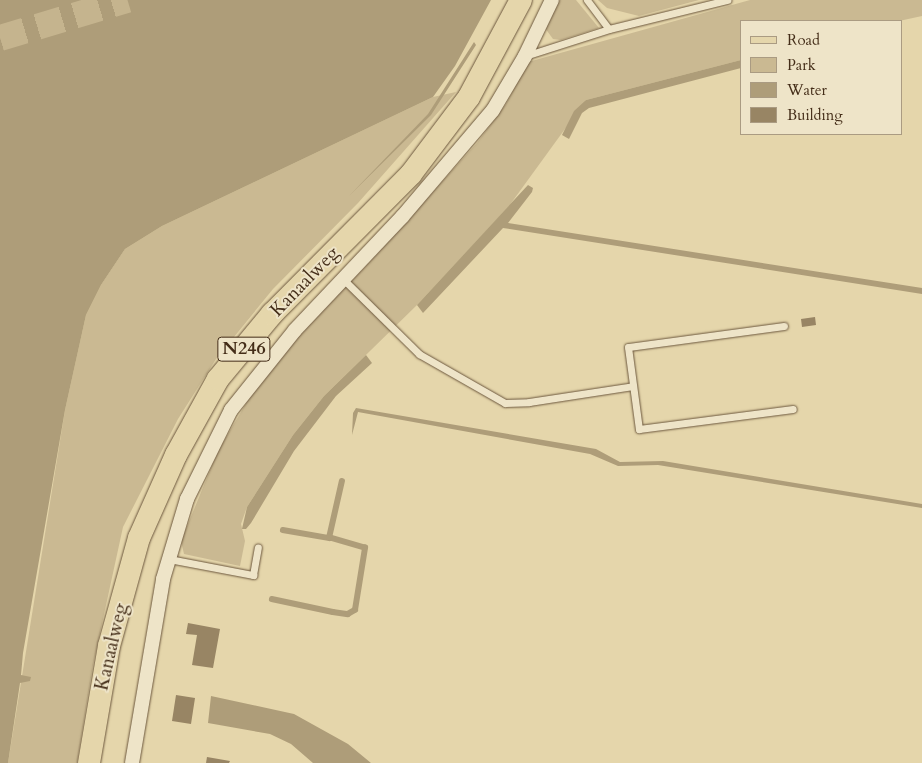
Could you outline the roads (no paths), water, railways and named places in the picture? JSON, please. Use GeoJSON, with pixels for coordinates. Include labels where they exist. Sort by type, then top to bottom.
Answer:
{"type":"FeatureCollection","features":[{"type":"Feature","properties":{"kind":"main road","name":"Kanaalweg"},"geometry":{"type":"LineString","coordinates":[[89,763],[109,646],[139,538],[176,455],[218,380],[272,314],[411,174],[469,97],[521,0]]}},
{"type":"Feature","properties":{"kind":"street"},"geometry":{"type":"LineString","coordinates":[[132,763],[169,559],[187,499],[231,410],[295,330],[402,217],[493,110],[525,56],[552,0]]}},
{"type":"Feature","properties":{"kind":"lane"},"geometry":{"type":"LineString","coordinates":[[587,0],[609,30]]}},
{"type":"Feature","properties":{"kind":"lane"},"geometry":{"type":"LineString","coordinates":[[525,56],[609,30],[727,0]]}},
{"type":"Feature","properties":{"kind":"lane"},"geometry":{"type":"LineString","coordinates":[[343,280],[419,354],[505,403],[529,402],[633,386]]}},
{"type":"Feature","properties":{"kind":"lane"},"geometry":{"type":"LineString","coordinates":[[784,326],[628,347],[639,429],[794,409]]}},
{"type":"Feature","properties":{"kind":"lane"},"geometry":{"type":"LineString","coordinates":[[169,559],[253,575],[258,548]]}},
{"type":"Feature","properties":{"kind":"water"},"geometry":{"type":"Polygon","coordinates":[[[0,0],[491,0],[455,66],[433,97],[162,226],[125,249],[101,285],[86,315],[65,410],[23,653],[21,675],[31,677],[30,681],[20,683],[8,763],[0,763],[0,0]]]}},
{"type":"Feature","properties":{"kind":"water"},"geometry":{"type":"Polygon","coordinates":[[[474,42],[476,45],[431,115],[349,196],[428,114],[474,42]]]}},
{"type":"Feature","properties":{"kind":"water"},"geometry":{"type":"Polygon","coordinates":[[[740,60],[740,68],[589,108],[582,113],[569,139],[562,135],[574,111],[586,100],[740,60]]]}},
{"type":"Feature","properties":{"kind":"water"},"geometry":{"type":"Polygon","coordinates":[[[528,185],[533,188],[532,192],[508,223],[922,288],[922,294],[503,228],[423,313],[417,305],[528,185]]]}},
{"type":"Feature","properties":{"kind":"water"},"geometry":{"type":"Polygon","coordinates":[[[366,355],[372,363],[336,396],[294,451],[251,523],[246,529],[242,529],[247,507],[293,435],[324,396],[366,355]]]}},
{"type":"Feature","properties":{"kind":"water"},"geometry":{"type":"Polygon","coordinates":[[[356,408],[596,449],[620,462],[663,461],[922,504],[922,508],[658,465],[618,466],[590,454],[358,412],[352,435],[353,413],[356,408]]]}},
{"type":"Feature","properties":{"kind":"water"},"geometry":{"type":"Polygon","coordinates":[[[211,696],[294,714],[348,744],[371,763],[313,763],[291,744],[270,734],[208,723],[211,696]]]}},
{"type":"Feature","properties":{"kind":"waterway"},"geometry":{"type":"LineString","coordinates":[[272,599],[348,614],[355,610],[365,548],[329,538],[342,481]]}},
{"type":"Feature","properties":{"kind":"waterway"},"geometry":{"type":"LineString","coordinates":[[283,530],[329,538]]}},
{"type":"Feature","properties":{"kind":"tunnel"},"geometry":{"type":"LineString","coordinates":[[0,38],[127,0]]}}]}
